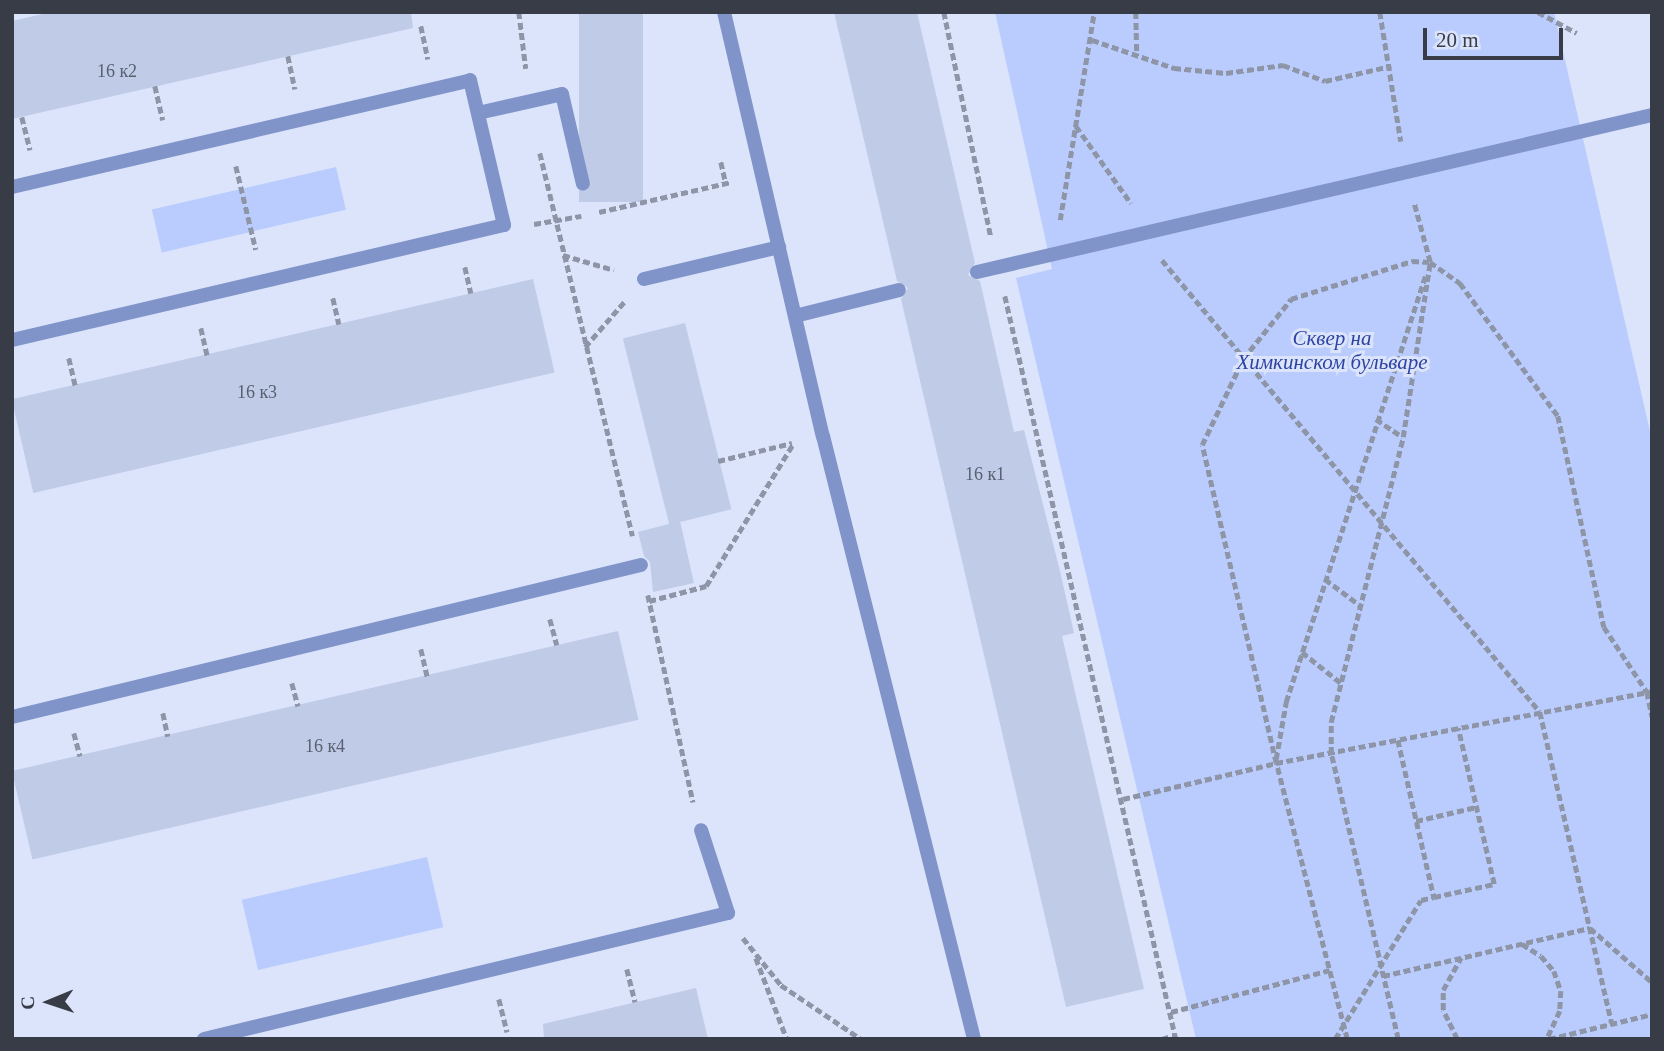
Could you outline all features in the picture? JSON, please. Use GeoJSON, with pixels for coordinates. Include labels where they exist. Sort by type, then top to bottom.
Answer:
{"type":"FeatureCollection","features":[{"type":"Feature","properties":{"kind":"lane"},"geometry":{"type":"LineString","coordinates":[[724,12],[823,436],[974,1039]]}},
{"type":"Feature","properties":{"kind":"lane"},"geometry":{"type":"LineString","coordinates":[[12,187],[470,80],[503,225],[12,340]]}},
{"type":"Feature","properties":{"kind":"lane"},"geometry":{"type":"LineString","coordinates":[[478,113],[562,94],[583,184]]}},
{"type":"Feature","properties":{"kind":"lane"},"geometry":{"type":"LineString","coordinates":[[977,272],[1652,114]]}},
{"type":"Feature","properties":{"kind":"lane"},"geometry":{"type":"LineString","coordinates":[[644,279],[779,247]]}},
{"type":"Feature","properties":{"kind":"lane"},"geometry":{"type":"LineString","coordinates":[[795,316],[899,290]]}},
{"type":"Feature","properties":{"kind":"lane"},"geometry":{"type":"LineString","coordinates":[[12,717],[641,565]]}},
{"type":"Feature","properties":{"kind":"lane"},"geometry":{"type":"LineString","coordinates":[[204,1039],[728,913],[701,830]]}},
{"type":"Feature","properties":{"kind":"path"},"geometry":{"type":"LineString","coordinates":[[519,12],[530,101],[554,223],[641,565],[682,767],[701,830]]}},
{"type":"Feature","properties":{"kind":"path"},"geometry":{"type":"LineString","coordinates":[[944,12],[998,267],[1171,1012],[1176,1037],[1162,1039]]}},
{"type":"Feature","properties":{"kind":"path"},"geometry":{"type":"LineString","coordinates":[[1051,255],[1066,198],[1092,40],[1094,12]]}},
{"type":"Feature","properties":{"kind":"path"},"geometry":{"type":"LineString","coordinates":[[1136,12],[1137,55]]}},
{"type":"Feature","properties":{"kind":"path"},"geometry":{"type":"LineString","coordinates":[[1380,12],[1391,66],[1402,156]]}},
{"type":"Feature","properties":{"kind":"path"},"geometry":{"type":"LineString","coordinates":[[1538,12],[1577,33]]}},
{"type":"Feature","properties":{"kind":"path"},"geometry":{"type":"LineString","coordinates":[[1092,40],[1174,68],[1226,73],[1283,65],[1325,81],[1391,66]]}},
{"type":"Feature","properties":{"kind":"path"},"geometry":{"type":"LineString","coordinates":[[1076,126],[1132,203],[1143,233],[1352,493],[1540,712],[1612,1023]]}},
{"type":"Feature","properties":{"kind":"path"},"geometry":{"type":"LineString","coordinates":[[229,137],[264,281]]}},
{"type":"Feature","properties":{"kind":"path"},"geometry":{"type":"LineString","coordinates":[[720,162],[726,183]]}},
{"type":"Feature","properties":{"kind":"path"},"geometry":{"type":"LineString","coordinates":[[503,225],[554,223],[762,176]]}},
{"type":"Feature","properties":{"kind":"path"},"geometry":{"type":"LineString","coordinates":[[1398,1039],[1331,754],[1331,722],[1403,437],[1430,262],[1413,199]]}},
{"type":"Feature","properties":{"kind":"path"},"geometry":{"type":"LineString","coordinates":[[562,255],[644,279],[585,347]]}},
{"type":"Feature","properties":{"kind":"path"},"geometry":{"type":"LineString","coordinates":[[1347,1039],[1276,763],[1202,445],[1243,359],[1291,299],[1412,261],[1430,262],[1460,283],[1558,416],[1604,627],[1649,692],[1652,716]]}},
{"type":"Feature","properties":{"kind":"path"},"geometry":{"type":"LineString","coordinates":[[1276,763],[1286,702],[1301,652],[1430,262]]}},
{"type":"Feature","properties":{"kind":"path"},"geometry":{"type":"LineString","coordinates":[[1376,419],[1403,437]]}},
{"type":"Feature","properties":{"kind":"path"},"geometry":{"type":"LineString","coordinates":[[718,461],[823,436]]}},
{"type":"Feature","properties":{"kind":"path"},"geometry":{"type":"LineString","coordinates":[[649,601],[706,586],[793,443]]}},
{"type":"Feature","properties":{"kind":"path"},"geometry":{"type":"LineString","coordinates":[[1325,579],[1361,606]]}},
{"type":"Feature","properties":{"kind":"path"},"geometry":{"type":"LineString","coordinates":[[1301,652],[1341,683]]}},
{"type":"Feature","properties":{"kind":"path"},"geometry":{"type":"LineString","coordinates":[[1123,799],[1276,763],[1649,692]]}},
{"type":"Feature","properties":{"kind":"path"},"geometry":{"type":"LineString","coordinates":[[1335,1039],[1421,900],[1494,884],[1458,729]]}},
{"type":"Feature","properties":{"kind":"path"},"geometry":{"type":"LineString","coordinates":[[1398,740],[1434,897]]}},
{"type":"Feature","properties":{"kind":"path"},"geometry":{"type":"LineString","coordinates":[[1416,821],[1476,807]]}},
{"type":"Feature","properties":{"kind":"path"},"geometry":{"type":"LineString","coordinates":[[1383,976],[1590,928]]}},
{"type":"Feature","properties":{"kind":"path"},"geometry":{"type":"LineString","coordinates":[[1590,928],[1652,982]]}},
{"type":"Feature","properties":{"kind":"path"},"geometry":{"type":"LineString","coordinates":[[1519,944],[1541,956],[1554,971],[1561,991],[1560,1011],[1548,1039]]}},
{"type":"Feature","properties":{"kind":"path"},"geometry":{"type":"LineString","coordinates":[[788,1039],[755,955],[781,985],[860,1039]]}},
{"type":"Feature","properties":{"kind":"path"},"geometry":{"type":"LineString","coordinates":[[1457,1039],[1443,1010],[1443,990],[1450,970],[1462,957]]}},
{"type":"Feature","properties":{"kind":"path"},"geometry":{"type":"LineString","coordinates":[[1171,1012],[1330,970]]}},
{"type":"Feature","properties":{"kind":"path"},"geometry":{"type":"LineString","coordinates":[[1548,1039],[1652,1014]]}},
{"type":"Feature","properties":{"kind":"green space","name":"Сквер на Химкинском бульваре"},"geometry":{"type":"Polygon","coordinates":[[[995,12],[1554,12],[1652,440],[1652,1039],[1196,1039],[1016,278],[1052,269],[995,12]]]}},
{"type":"Feature","properties":{"kind":"green space"},"geometry":{"type":"Polygon","coordinates":[[[336,167],[346,210],[162,252],[152,210],[336,167]]]}},
{"type":"Feature","properties":{"kind":"green space"},"geometry":{"type":"Polygon","coordinates":[[[427,857],[443,927],[258,970],[242,900],[427,857]]]}},
{"type":"Feature","properties":{"kind":"building"},"geometry":{"type":"Polygon","coordinates":[[[51,12],[411,12],[413,28],[12,119],[12,21],[51,12]]]}},
{"type":"Feature","properties":{"kind":"building"},"geometry":{"type":"Polygon","coordinates":[[[579,12],[643,12],[643,202],[579,202],[579,12]]]}},
{"type":"Feature","properties":{"kind":"building"},"geometry":{"type":"Polygon","coordinates":[[[834,12],[917,12],[975,263],[968,275],[980,281],[1014,432],[1024,430],[1060,571],[1074,633],[1062,636],[1144,989],[1066,1007],[901,299],[908,288],[897,281],[834,12]]]}},
{"type":"Feature","properties":{"kind":"building"},"geometry":{"type":"Polygon","coordinates":[[[533,279],[555,373],[33,493],[12,399],[533,279]]]}},
{"type":"Feature","properties":{"kind":"building"},"geometry":{"type":"Polygon","coordinates":[[[685,323],[731,509],[669,525],[623,338],[685,323]]]}},
{"type":"Feature","properties":{"kind":"building"},"geometry":{"type":"Polygon","coordinates":[[[680,521],[694,583],[653,592],[650,562],[644,556],[638,532],[680,521]]]}},
{"type":"Feature","properties":{"kind":"building"},"geometry":{"type":"Polygon","coordinates":[[[618,631],[638,720],[32,860],[12,771],[618,631]]]}},
{"type":"Feature","properties":{"kind":"building"},"geometry":{"type":"Polygon","coordinates":[[[696,988],[708,1039],[544,1039],[543,1024],[696,988]]]}}]}
